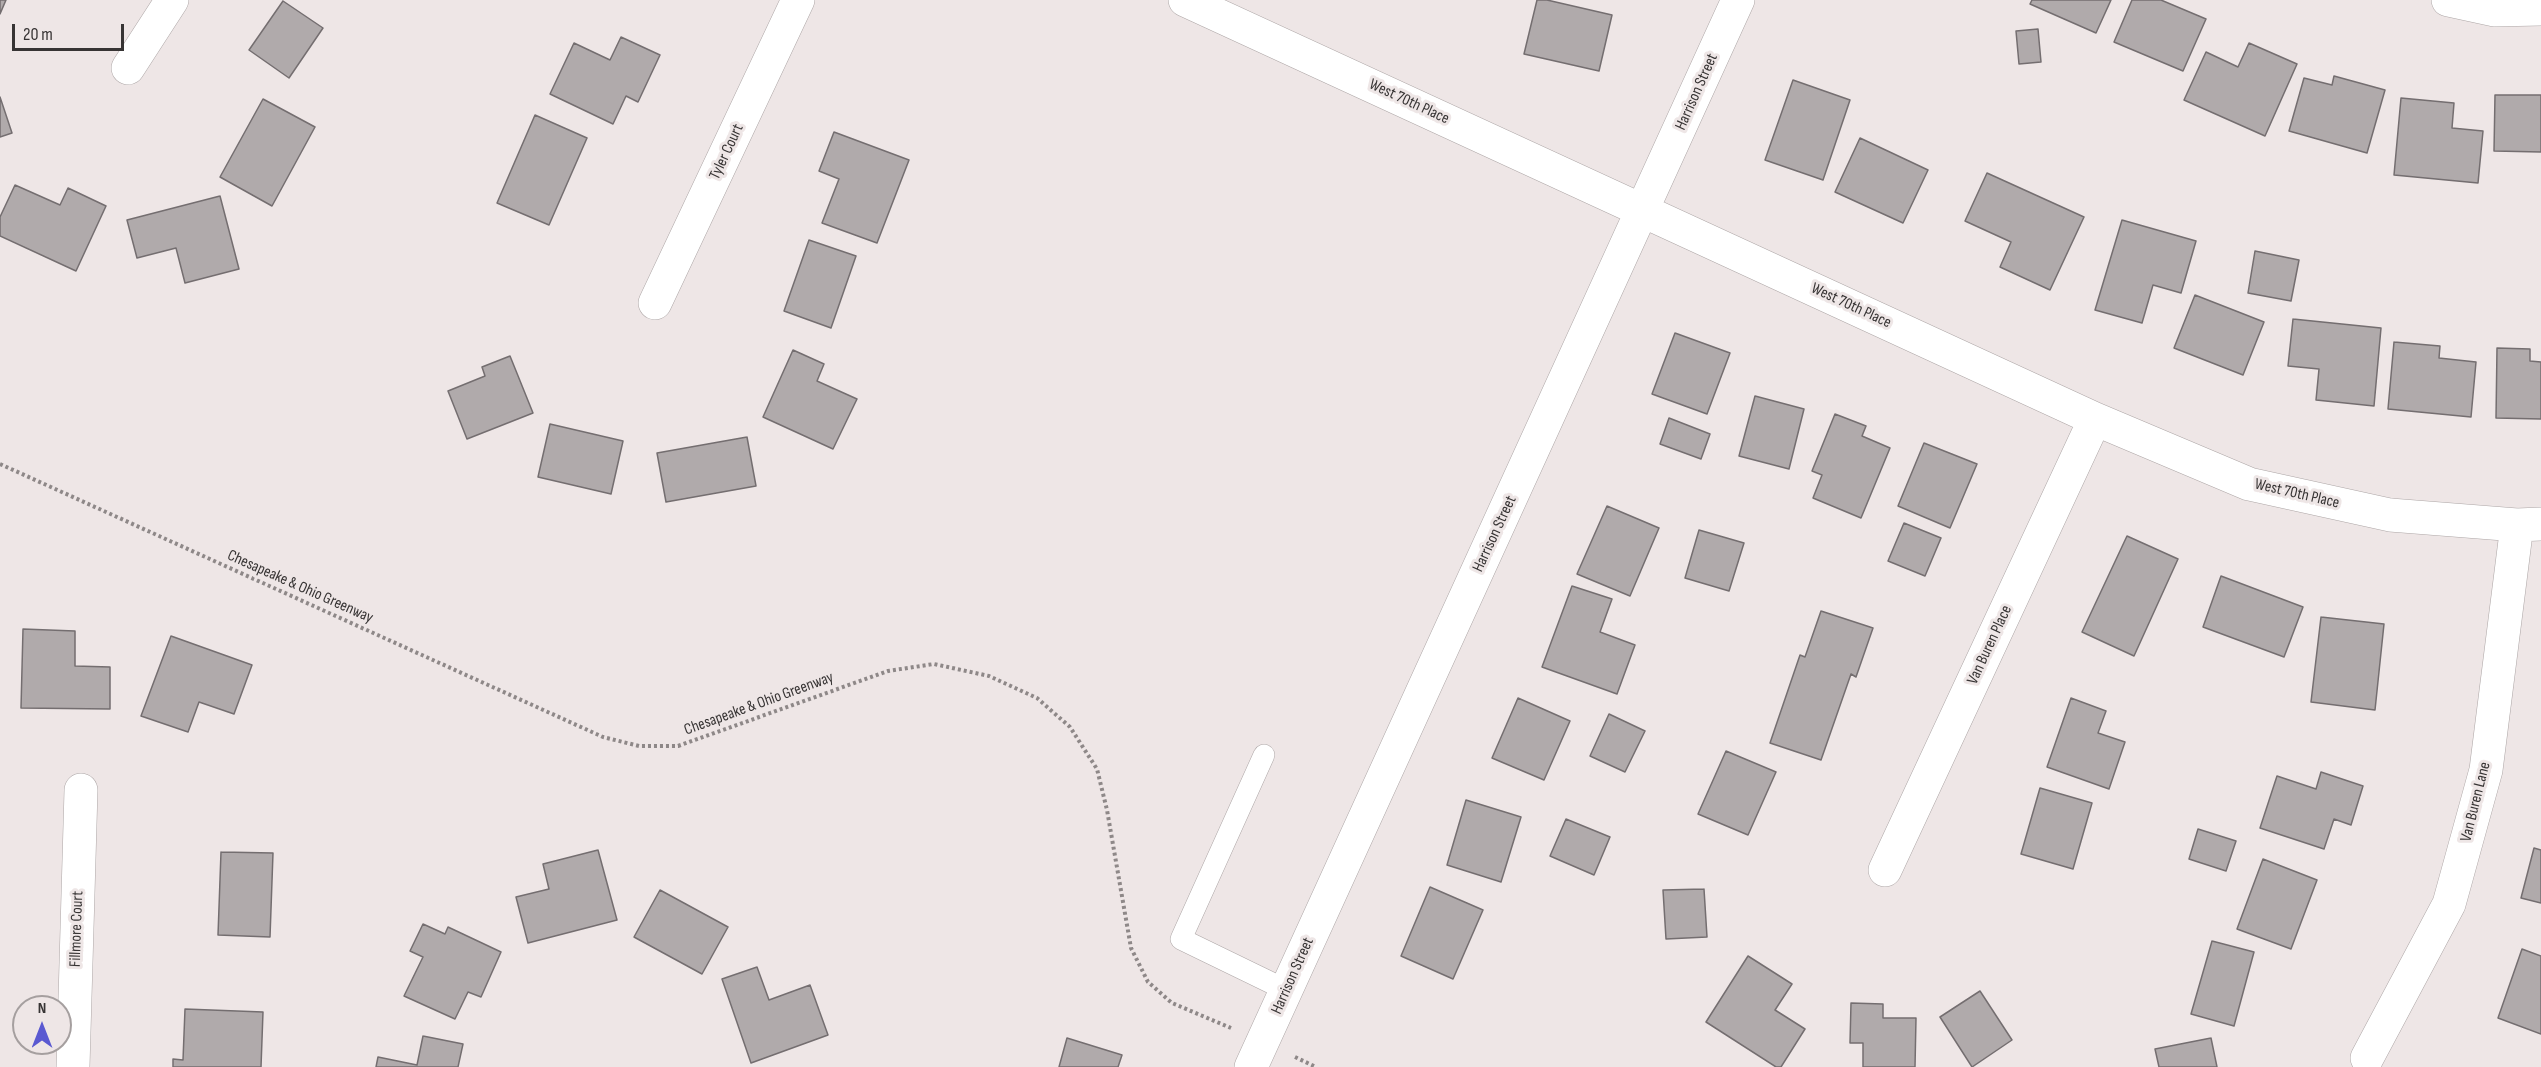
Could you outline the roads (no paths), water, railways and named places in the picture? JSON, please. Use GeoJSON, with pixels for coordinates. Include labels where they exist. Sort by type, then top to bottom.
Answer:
{"type":"FeatureCollection","features":[{"type":"Feature","properties":{"kind":"street"},"geometry":{"type":"LineString","coordinates":[[128,68],[172,0]]}},
{"type":"Feature","properties":{"kind":"street","name":"Tyler Court"},"geometry":{"type":"LineString","coordinates":[[656,303],[798,0]]}},
{"type":"Feature","properties":{"kind":"street","name":"West 70th Place"},"geometry":{"type":"LineString","coordinates":[[1185,0],[2095,419],[2249,484],[2390,515],[2529,524]]}},
{"type":"Feature","properties":{"kind":"street","name":"Harrison Street"},"geometry":{"type":"LineString","coordinates":[[1257,1054],[1738,0]]}},
{"type":"Feature","properties":{"kind":"street"},"geometry":{"type":"LineString","coordinates":[[2448,0],[2494,10],[2541,9]]}},
{"type":"Feature","properties":{"kind":"street","name":"Van Buren Place"},"geometry":{"type":"LineString","coordinates":[[1885,870],[2095,419]]}},
{"type":"Feature","properties":{"kind":"street","name":"Van Buren Lane"},"geometry":{"type":"LineString","coordinates":[[2367,1058],[2449,904],[2486,770],[2529,524]]}},
{"type":"Feature","properties":{"kind":"street","name":"Fillmore Court"},"geometry":{"type":"LineString","coordinates":[[73,1067],[81,790]]}},
{"type":"Feature","properties":{"kind":"lane"},"geometry":{"type":"LineString","coordinates":[[1264,755],[1181,939],[1286,990]]}}]}
